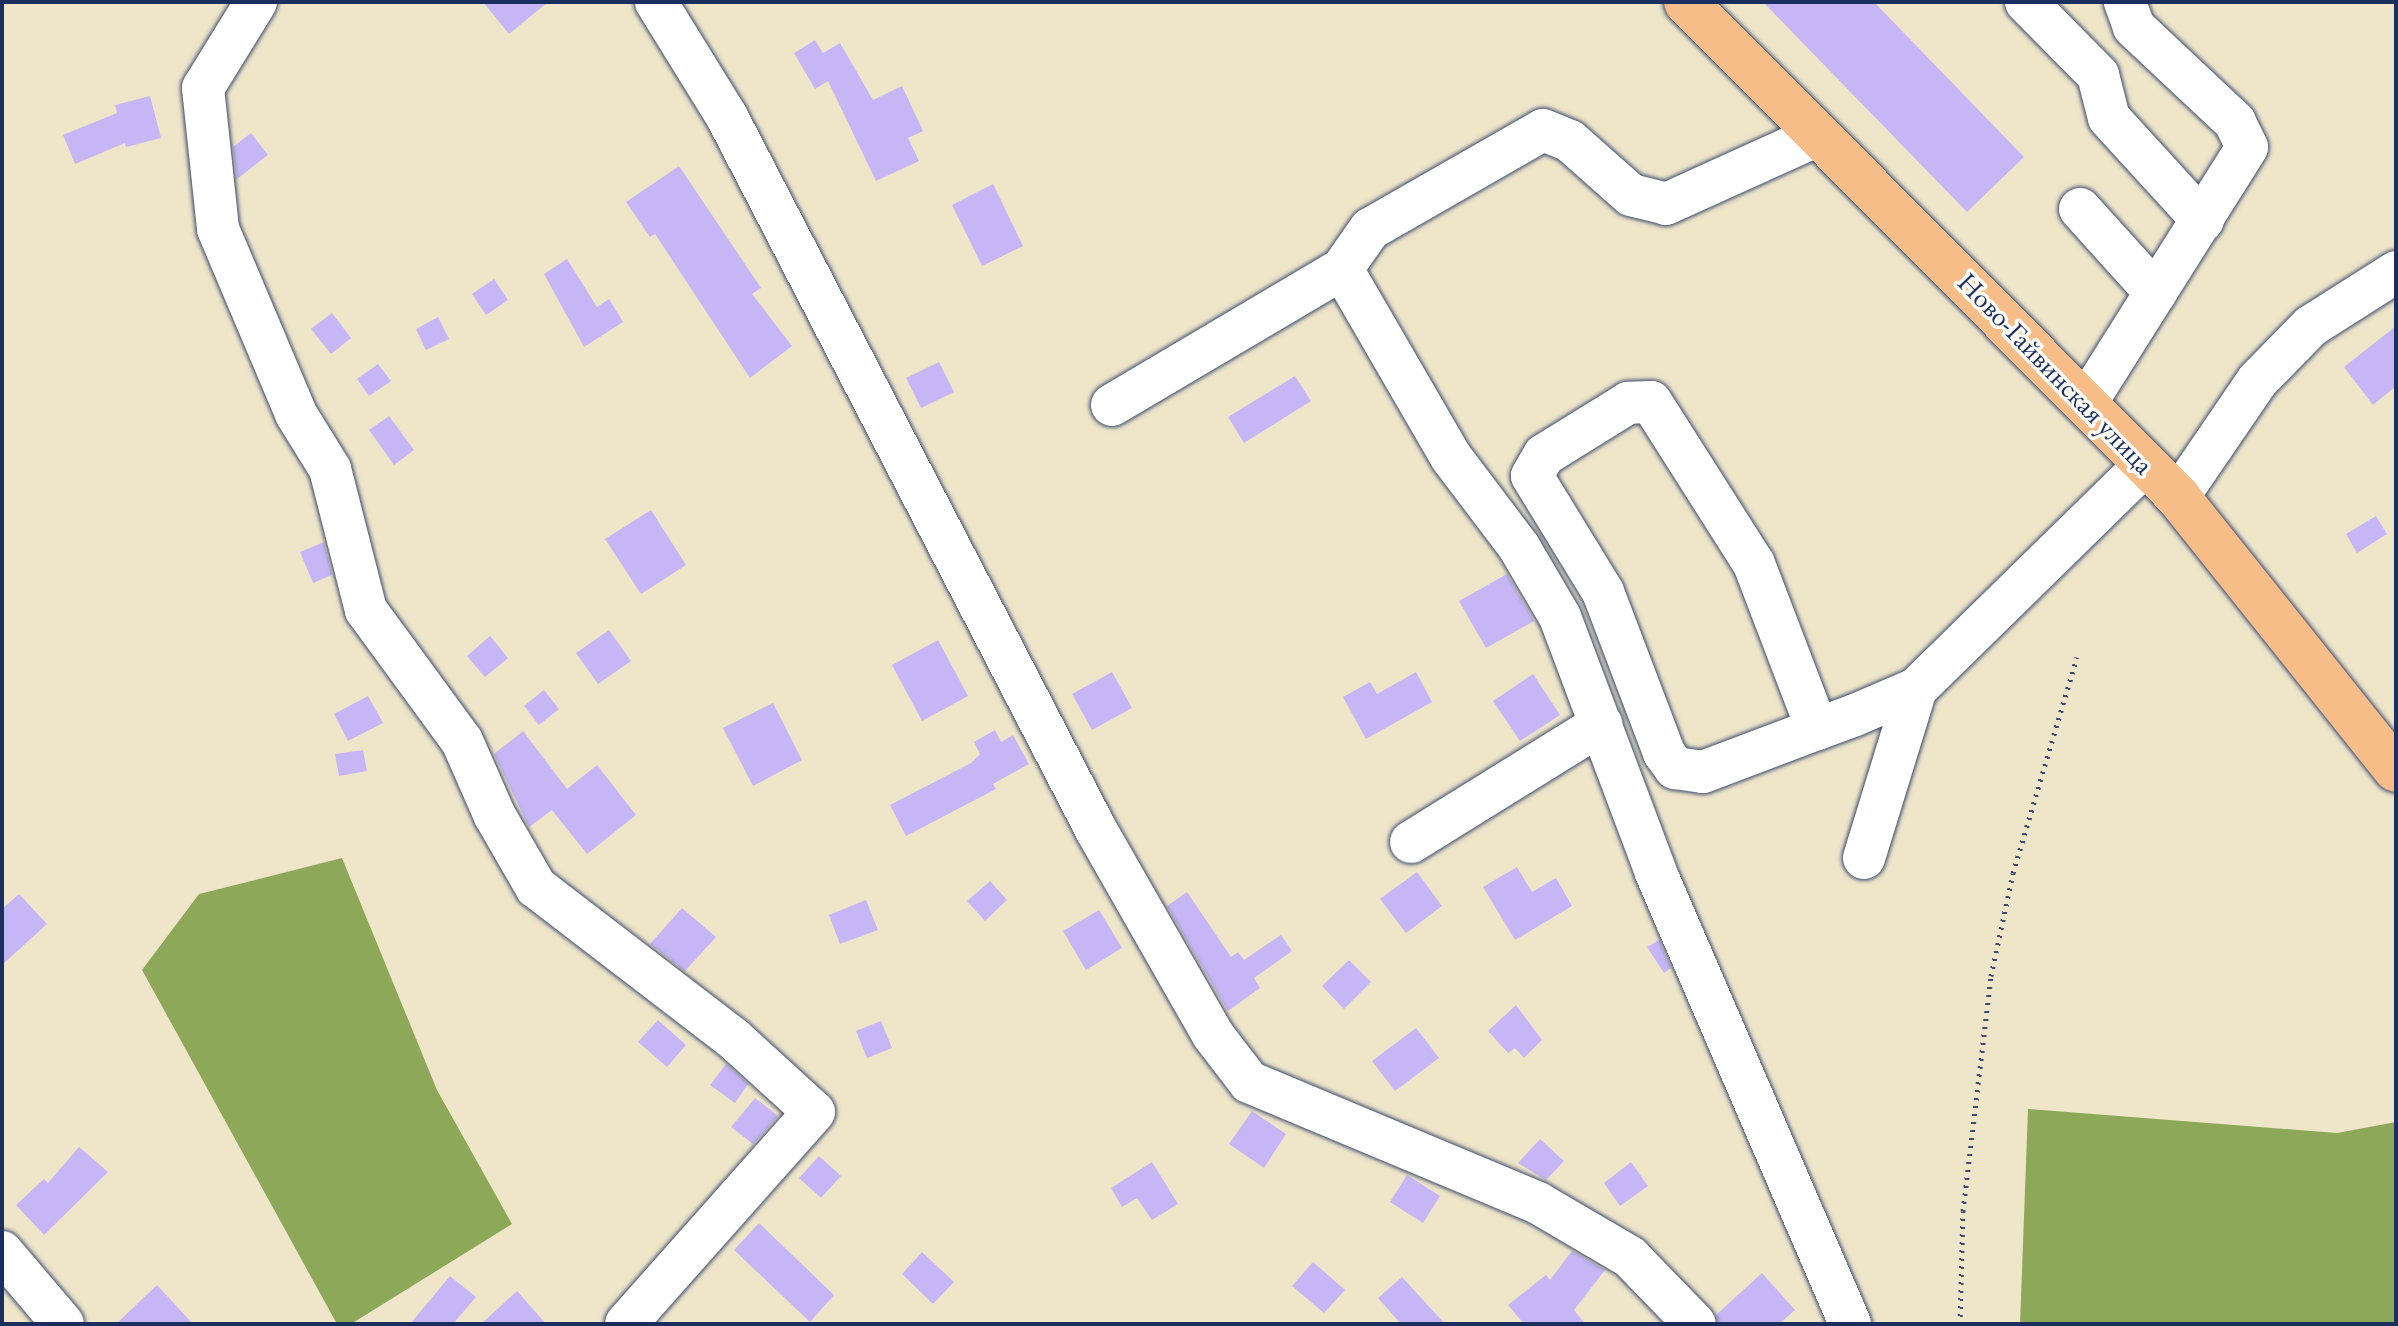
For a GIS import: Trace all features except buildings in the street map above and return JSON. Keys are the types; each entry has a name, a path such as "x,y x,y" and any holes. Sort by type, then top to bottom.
{"main road":[{"name":"Ново-Гайвинская улица","path":"1686,2 2178,497 2396,770"}],"street":[{"path":"256,2 203,88 218,229 296,414 330,469 366,610 462,741 495,816 536,887 734,1039 814,1112 626,1324"},
{"path":"656,2 727,117 1095,828 1213,1035 1249,1082 1538,1203 1630,1257 1695,1324"},
{"path":"2026,2 2098,75 2109,118 2203,221"},
{"path":"2086,403 2239,166 2247,147 2245,134 2134,27 2125,2"},
{"path":"1112,405 1342,269 1370,229 1543,130 1570,141 1631,195 1666,204 1818,135"},
{"path":"2080,209 2156,293"},
{"path":"1342,269 1451,457 1519,547 1560,617 1656,873 1850,1324"},
{"path":"2178,497 2257,381 2300,337 2396,272"},
{"path":"1817,729 1754,564 1651,402 1628,403 1544,455 1532,476 1603,592 1664,753 1675,768 1703,772 1817,729 1916,689 2146,464"},
{"path":"1864,858 1916,689"},
{"path":"1411,842 1601,724"},
{"path":"2,1252 63,1324"}],"path":[{"path":"1960,1324 1963,1211 1991,976 2013,873 2077,657"}],"green space":[{"path":"342,858 437,1090 512,1224 351,1324 337,1324 142,970 199,894"},
{"path":"2028,1109 2337,1133 2396,1122 2396,1324 2020,1324"}]}
